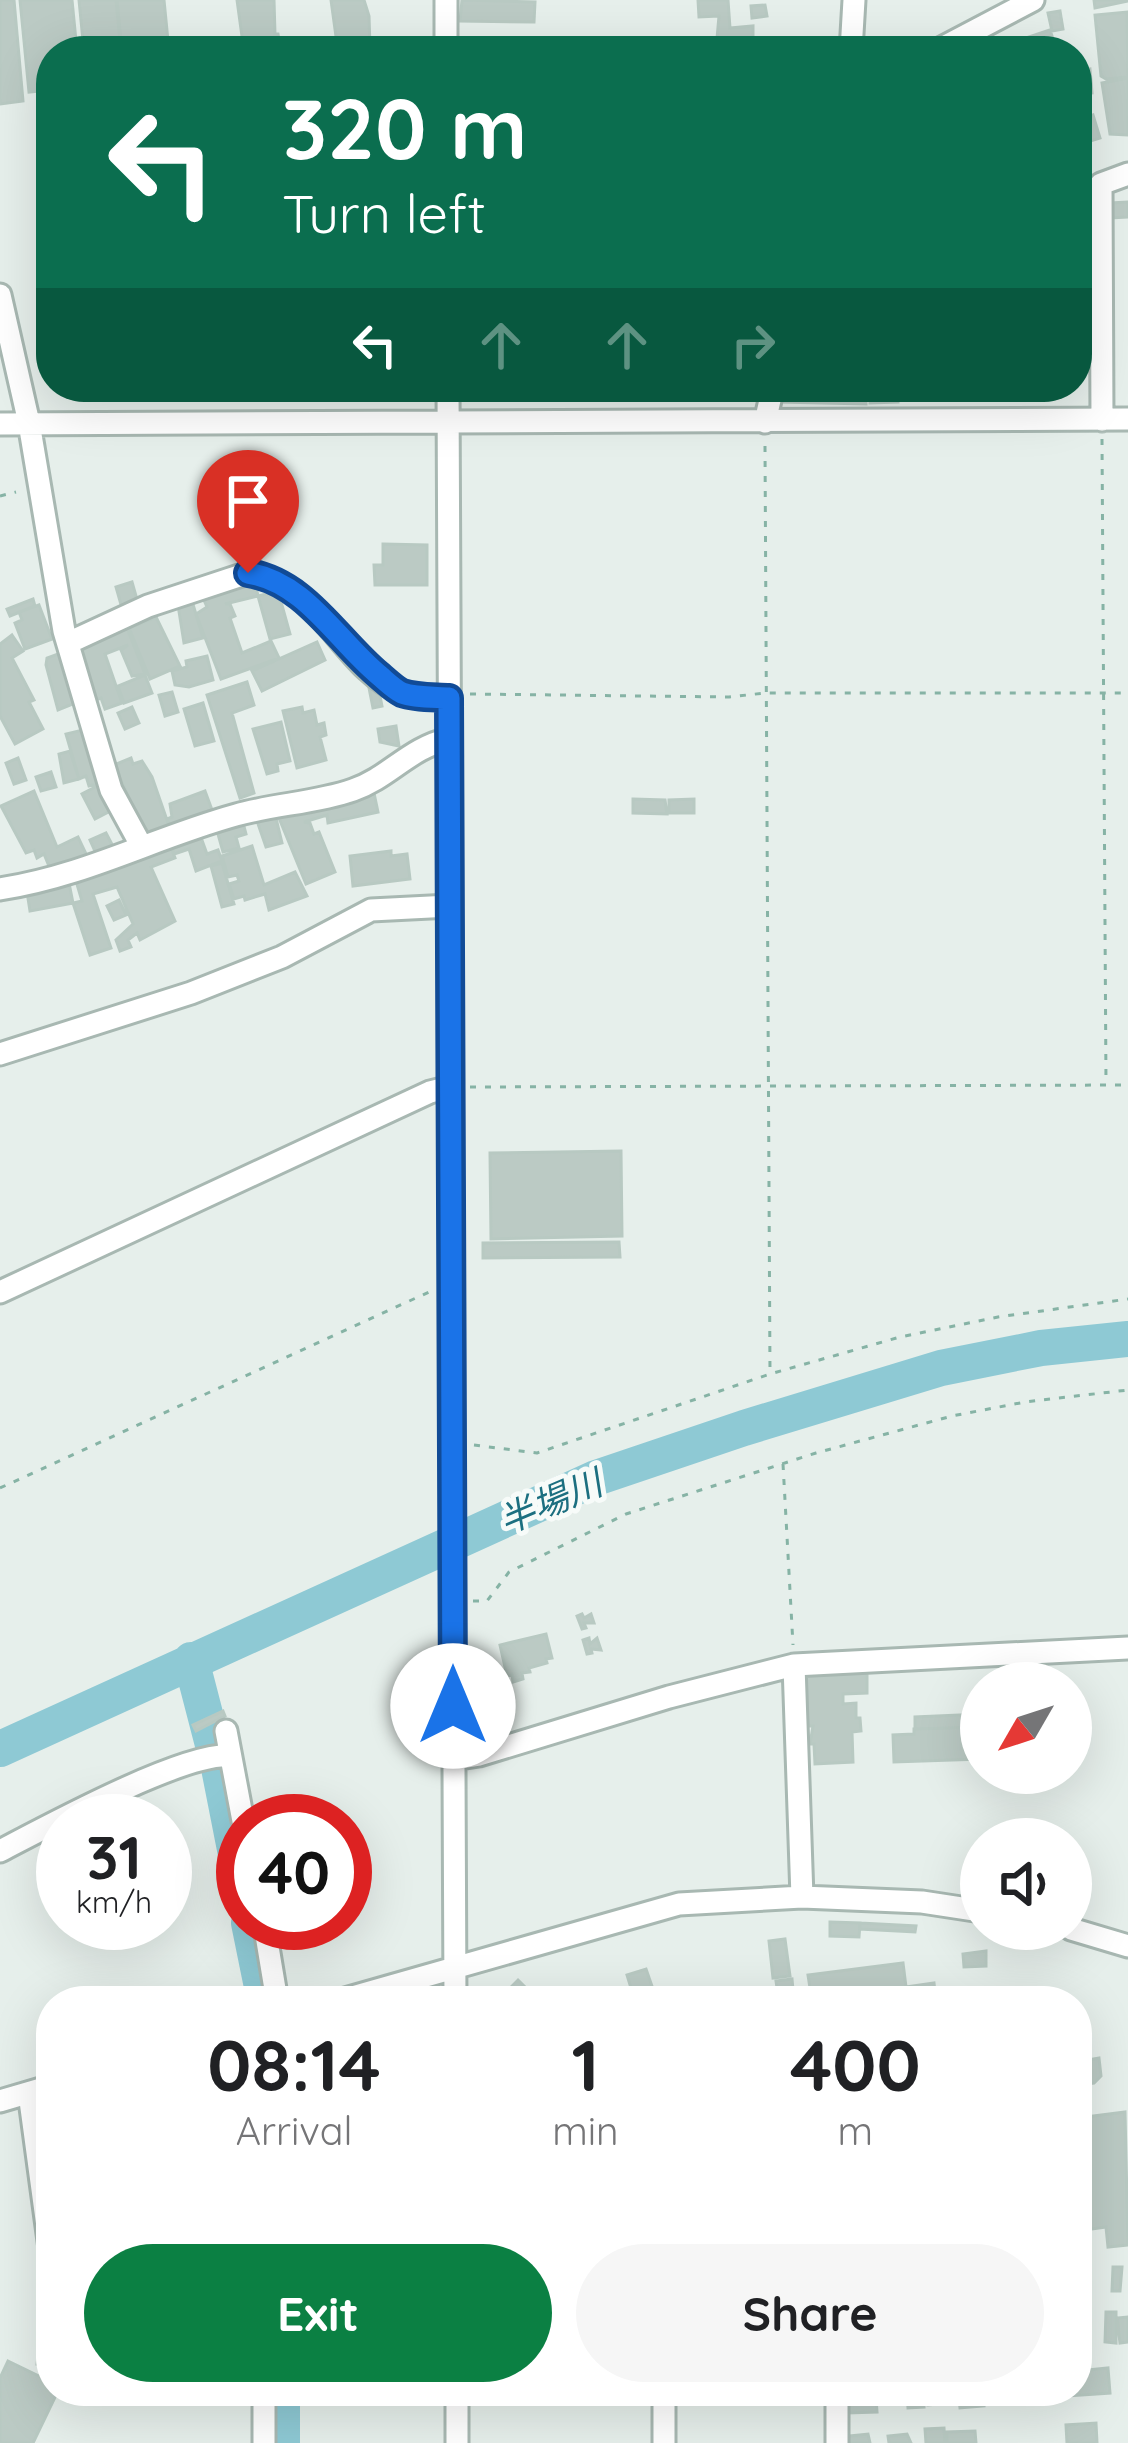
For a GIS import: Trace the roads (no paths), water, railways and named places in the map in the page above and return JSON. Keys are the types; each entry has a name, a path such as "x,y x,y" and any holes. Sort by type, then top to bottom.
{"street":[{"path":"446,0 446,36"},
{"path":"851,36 854,0"},
{"path":"965,36 1034,0"},
{"path":"1102,420 1101,184 1128,174"},
{"path":"0,295 29,423 68,644 111,790 142,847"},
{"path":"448,402 454,1986"},
{"path":"765,422 767,402"},
{"path":"0,424 1128,419"},
{"path":"68,644 148,606 248,573 263,575 300,596 352,654 394,688 406,695 449,698"},
{"path":"0,889 102,865 236,815 357,789 412,751 449,739"},
{"path":"0,1054 190,993 282,957 371,910 450,906"},
{"path":"0,1292 430,1092 450,1087"},
{"path":"453,1759 479,1756 649,1703 794,1665 1128,1648"},
{"path":"794,1665 802,1897"},
{"path":"226,1731 220,1756 234,1794"},
{"path":"0,1851 88,1807 220,1756"},
{"path":"388,1986 645,1911 730,1899 802,1897 960,1908"},
{"path":"1092,1935 1128,1946"},
{"path":"268,1950 274,1986"},
{"path":"0,2101 36,2090"},
{"path":"264,2443 265,2406"},
{"path":"457,2406 457,2443"},
{"path":"664,2406 664,2443"},
{"path":"837,2406 837,2443"}],"waterway":[{"name":"半場川","path":"0,1749 596,1478 941,1368 1041,1348 1128,1339"},
{"path":"191,1660 224,1794"},
{"path":"254,1950 262,1986"},
{"path":"282,2406 282,2443"}]}
